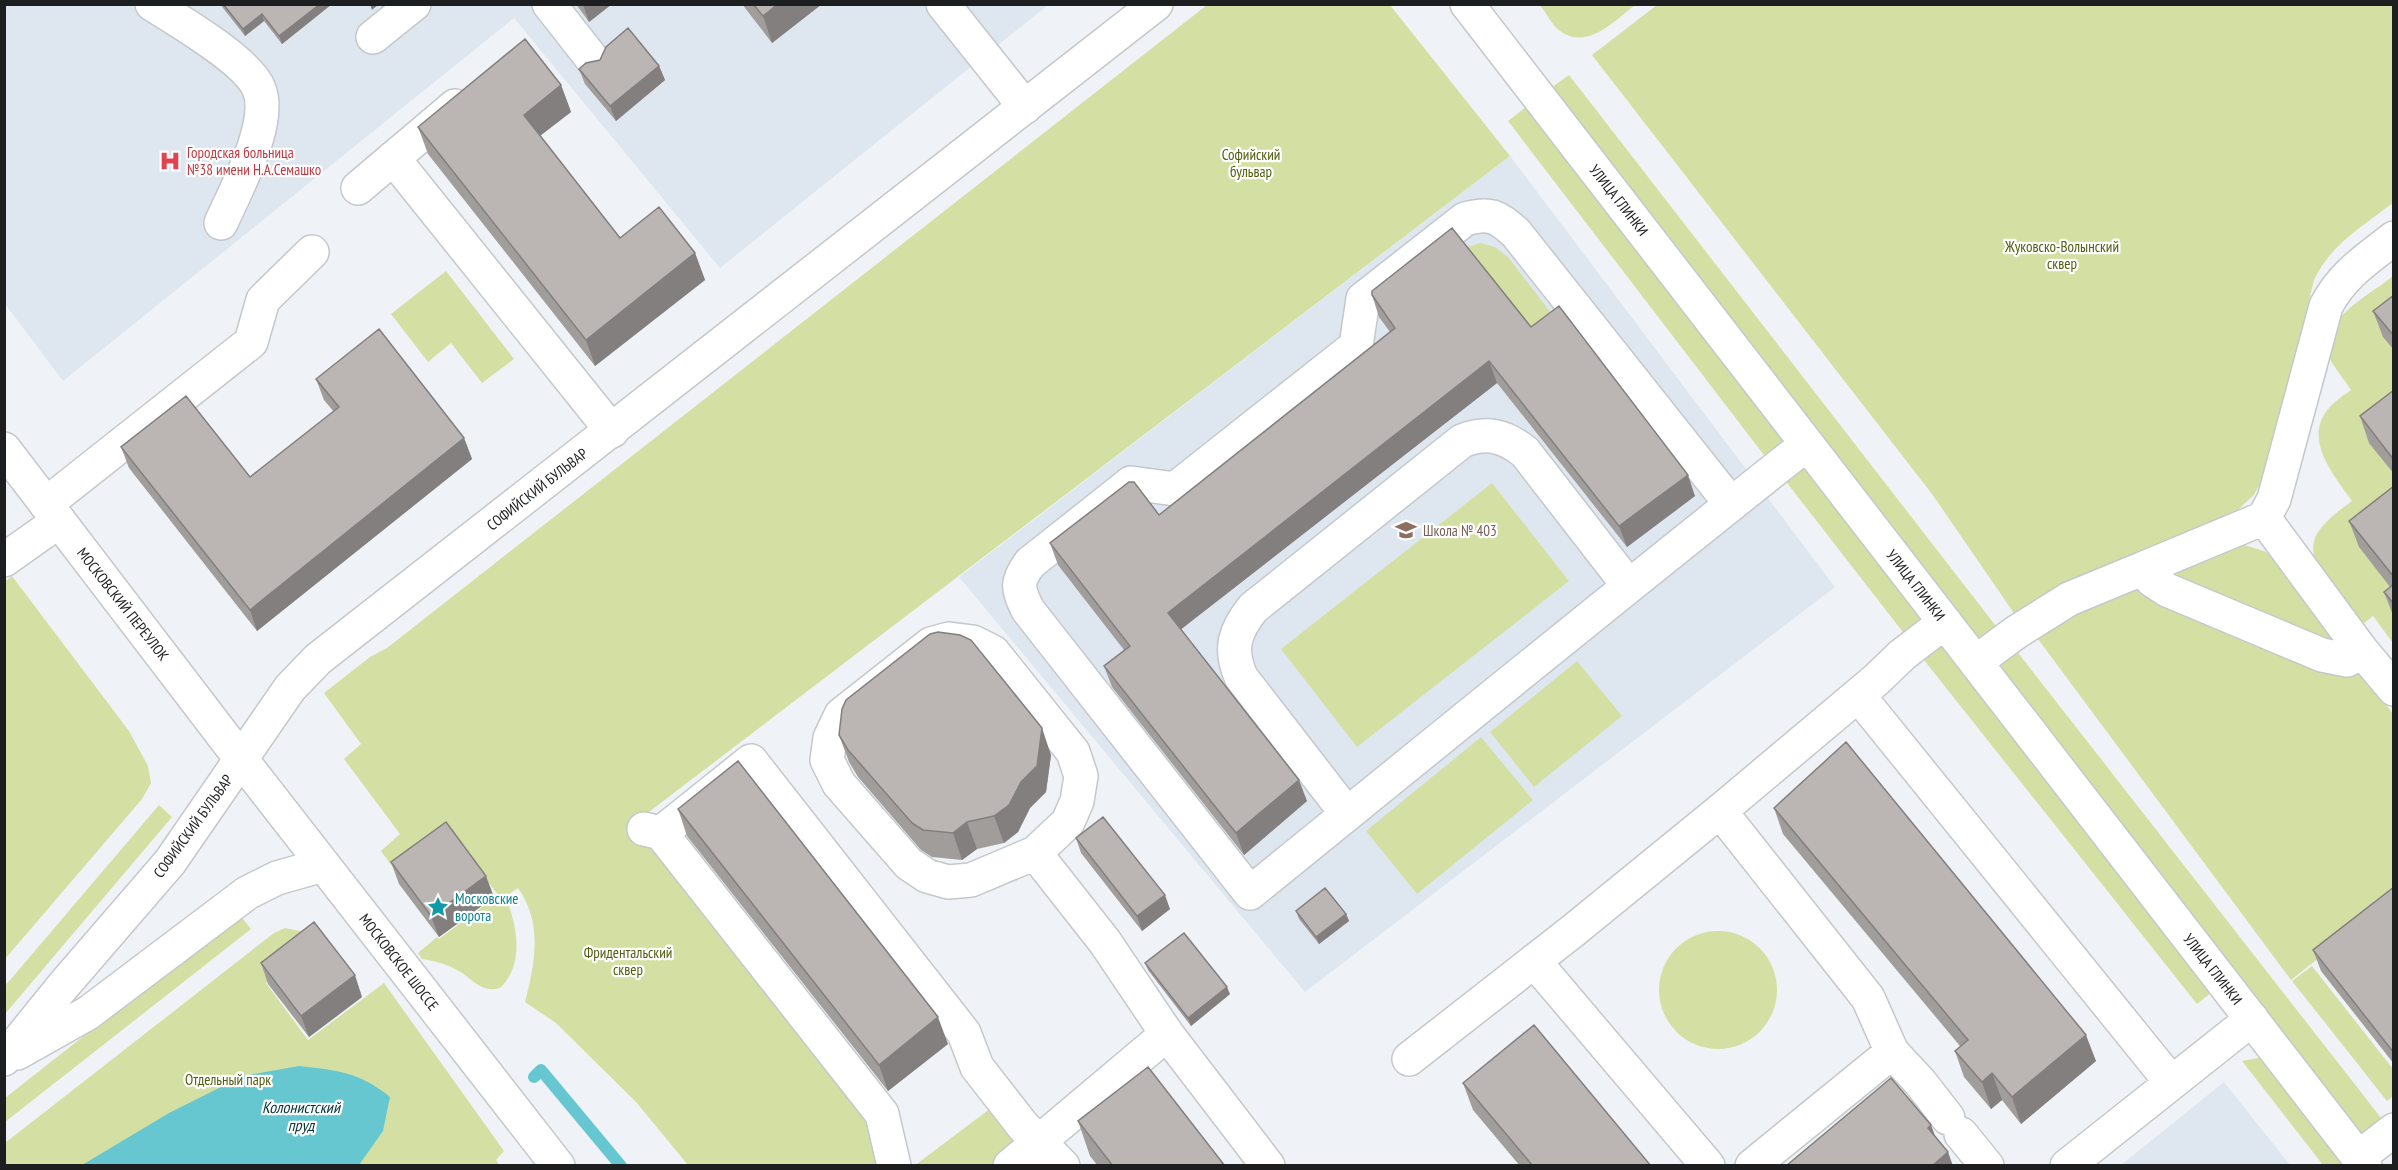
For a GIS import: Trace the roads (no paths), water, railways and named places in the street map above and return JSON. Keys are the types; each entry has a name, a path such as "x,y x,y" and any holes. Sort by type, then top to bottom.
{"street":[{"path":"373,37 414,4"},
{"path":"549,4 593,60"},
{"path":"943,4 1025,107"},
{"name":"СОФИЙСКИЙ БУЛЬВАР","path":"4,1059 63,986 170,862 290,688 318,659 1156,4"},
{"name":"УЛИЦА ГЛИНКИ","path":"1467,4 2362,1161"},
{"path":"167,8 245,68 260,90 261,121 255,147 221,223"},
{"path":"358,188 482,84"},
{"path":"393,158 612,431"},
{"path":"1731,504 1516,233 1499,218 1480,215 1465,219 1363,299 1356,346 1175,489 1131,483 1030,562 1020,577 1019,592 1028,610 1250,893 1628,585 1731,504 1807,444"},
{"path":"1976,662 2015,633 2069,599 2264,518 2274,499 2326,306 2336,287 2347,274 2394,238"},
{"path":"4,560 53,512 250,342 263,300 312,252"},
{"path":"1347,814 1241,677 1233,652 1239,628 1253,608 1462,441 1484,435 1507,439 1525,452 1628,585"},
{"name":"МОСКОВСКИЙ ПЕРЕУЛОК","path":"4,449 241,759"},
{"path":"2264,518 2362,651 2394,689"},
{"path":"2145,568 2152,580 2168,590 2322,655 2347,660 2362,651"},
{"path":"1409,1059 1720,811 1902,655 1945,622"},
{"path":"949,639 973,642 993,652 1073,752 1081,776 1077,801 1068,822 1035,853 971,880 960,881 948,882 927,876 909,864 839,784 827,760 830,738 841,715 931,644 949,639"},
{"path":"1858,695 2171,1082"},
{"name":"МОСКОВСКОЕ ШОССЕ","path":"241,759 558,1166"},
{"path":"894,1166 882,1114 652,831 751,761 964,1033 977,1067 1023,1126 1063,1166"},
{"path":"1720,811 1868,999 1892,1052 1920,1082 1987,1166"},
{"path":"1035,853 1105,942 1167,1034 1268,1166"},
{"name":"СОФИЙСКИЙ БУЛЬВАР","path":"4,1059 88,1013 247,892 277,878 323,865"},
{"path":"1534,961 1708,1166"},
{"path":"2067,1166 2252,1019"},
{"path":"1010,1166 1167,1034"},
{"path":"1752,1166 1892,1052"},
{"path":"2362,1161 2394,1130"}],"water":[{"name":"Колонистский пруд","path":"299,1066 325,1069 358,1077 390,1097 383,1131 359,1165 82,1165 169,1113 243,1076"}],"waterway":[{"path":"534,1077 541,1070 621,1166"}],"place":[{"name":"Городская больница №38 имени Н.А.Семашко","path":"170,161"},
{"name":"Школа № 403","path":"1406,530"},
{"name":"Московские ворота","path":"438,907"}],"park label":[{"name":"Софийский бульвар","path":"1251,162"},
{"name":"Жуковско-Волынский сквер","path":"2062,254"},
{"name":"Фридентальский сквер","path":"628,960"},
{"name":"Отдельный парк","path":"228,1079"}]}
